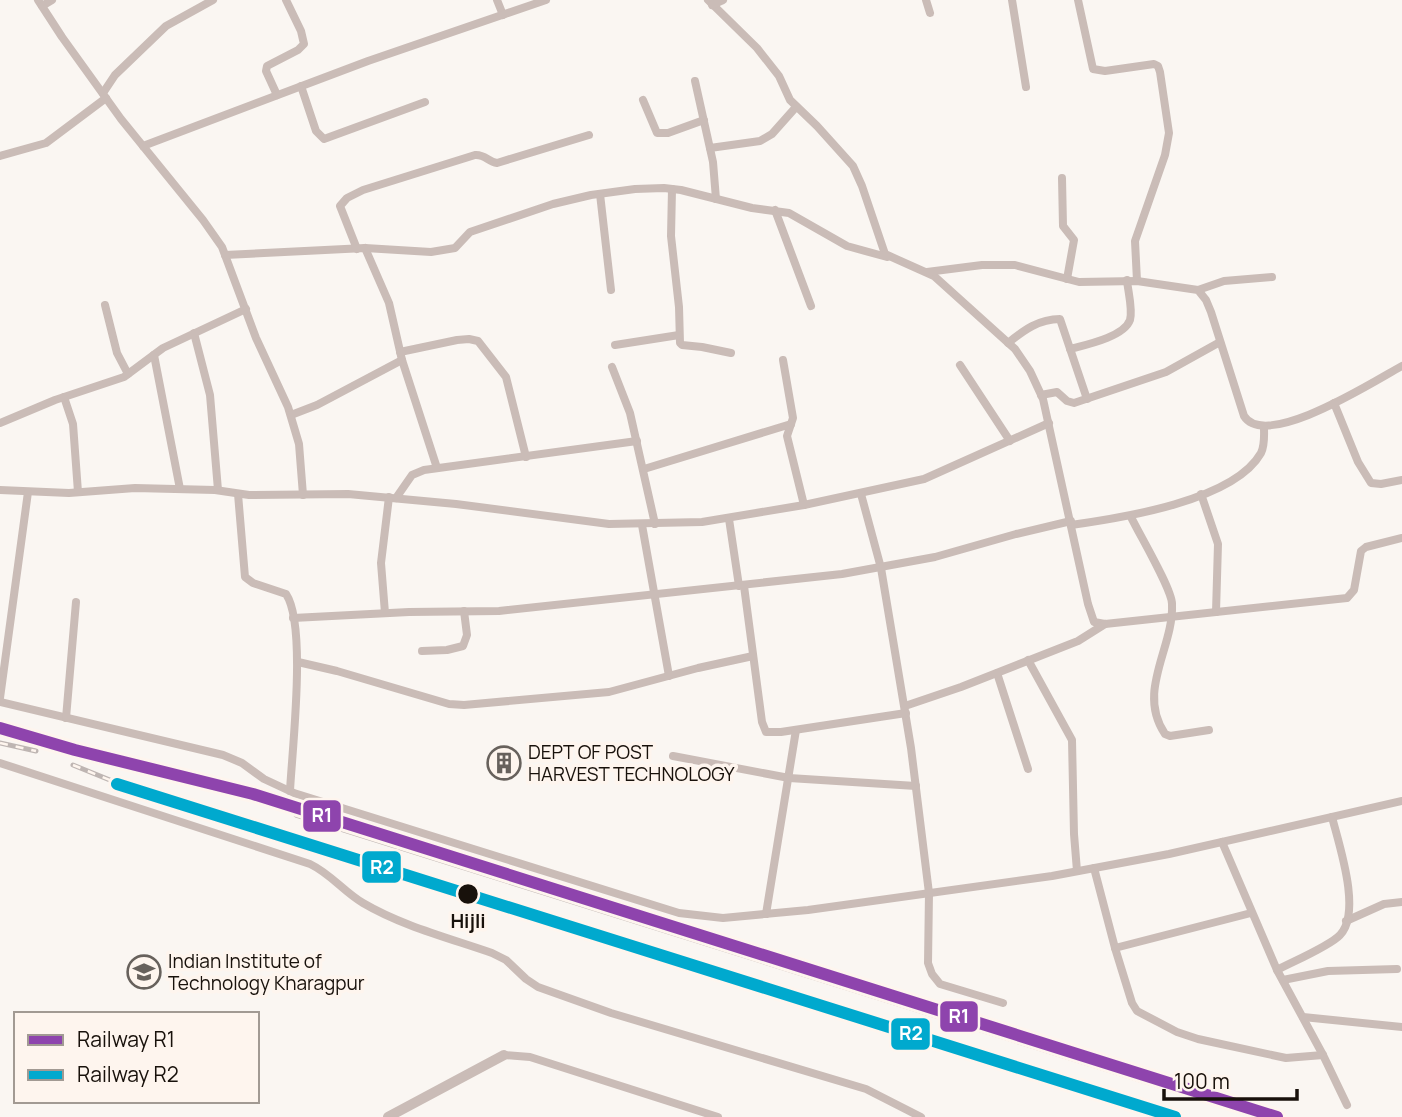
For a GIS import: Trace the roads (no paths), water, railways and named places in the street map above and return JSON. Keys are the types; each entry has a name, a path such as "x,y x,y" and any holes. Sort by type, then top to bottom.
{"street":[{"path":"52,0 40,3 104,96 203,220 225,255 291,415 299,444 303,495"},
{"path":"0,156 46,143 104,96 115,75 166,26 213,0"},
{"path":"277,94 266,71 268,66 304,44 301,31 286,0"},
{"path":"497,0 503,15"},
{"path":"143,146 277,94 546,0"},
{"path":"710,3 723,0"},
{"path":"926,0 930,13"},
{"path":"1012,0 1026,88"},
{"path":"1070,349 1103,339 1126,326 1130,316 1135,241 1166,151 1168,133 1158,66 1148,64 1105,71 1093,69 1078,0"},
{"path":"710,3 757,48 796,107 853,166 882,249 888,257"},
{"path":"695,81 710,148 716,199"},
{"path":"301,86 316,131 324,139 425,102"},
{"path":"643,100 657,133 668,134 704,120"},
{"path":"710,148 760,141 772,134 796,107"},
{"path":"437,468 401,356 389,303 340,206 347,198 363,190 475,155 484,156 491,163 497,163 589,135"},
{"path":"1062,178 1063,226 1074,240 1068,279"},
{"path":"225,255 361,249 445,251 460,244 465,234 553,204 635,189 672,189 752,208 775,210 800,218 860,251 888,257 928,272 1023,359 1041,395 1049,423 1092,618 1098,624 1347,598 1354,590 1361,551 1366,547 1402,538"},
{"path":"672,189 671,236 682,345 702,346 731,353"},
{"path":"600,194 611,290"},
{"path":"775,210 811,306"},
{"path":"928,272 1000,264 1086,282 1132,280 1198,290 1224,281 1272,277"},
{"path":"1198,290 1206,300 1244,416 1253,424 1264,427 1322,410 1402,366"},
{"path":"105,305 113,342 128,374"},
{"path":"0,424 128,374 154,355 246,309"},
{"path":"1008,343 1030,326 1057,318 1062,321 1087,399"},
{"path":"194,333 209,395 218,490"},
{"path":"615,345 679,335"},
{"path":"291,415 317,405 401,356 469,339 478,341 506,377 526,457"},
{"path":"1041,395 1057,392 1071,403 1087,399 1166,372 1220,342"},
{"path":"154,355 163,389 180,489"},
{"path":"783,360 793,418 787,436 804,505"},
{"path":"960,365 1010,441"},
{"path":"612,367 628,405 655,524"},
{"path":"64,397 73,424 78,492"},
{"path":"1334,403 1358,462 1371,483 1402,480"},
{"path":"0,490 78,492 135,488 218,490 238,494 348,494 393,497 609,524 642,525 729,519 861,494 937,475 1049,423"},
{"path":"644,470 791,424"},
{"path":"293,618 499,611 741,586 881,568 935,557 1028,530 1131,517 1201,495 1234,478 1253,463 1263,450 1264,427"},
{"path":"385,613 381,563 393,497 412,475 437,468 637,441"},
{"path":"28,492 3,639 0,700 235,758 264,779 289,791 679,913 723,918 766,914 1077,871 1402,802"},
{"path":"238,494 245,577 253,583 286,594 291,604 298,662 289,791"},
{"path":"861,494 881,568 916,786 929,893 927,956 935,980 946,986 1003,1003"},
{"path":"1201,495 1218,544 1216,612"},
{"path":"1131,517 1171,596 1171,617 1153,695 1161,729 1170,736 1209,730"},
{"path":"729,519 765,732 796,730 905,710 1086,638 1105,624"},
{"path":"642,525 669,676"},
{"path":"65,718 76,602"},
{"path":"422,651 463,646 467,635 464,611"},
{"path":"298,662 449,704 464,705 609,692 754,656"},
{"path":"1028,660 1072,740 1077,871"},
{"path":"997,673 1028,769"},
{"path":"766,914 796,730"},
{"path":"673,756 789,778 916,786"},
{"path":"0,763 310,864 322,869 361,902 400,920 492,953 506,960 538,987 611,1013 866,1089 921,1117"},
{"path":"1278,970 1336,939 1345,929 1349,903 1347,880 1332,817"},
{"path":"1222,842 1283,981 1347,1105"},
{"path":"1094,868 1115,948 1137,1011 1177,1032 1274,1056 1298,1059 1323,1055"},
{"path":"1346,921 1384,904 1402,902"},
{"path":"1115,948 1251,912"},
{"path":"1283,981 1328,971 1397,968"},
{"path":"1303,1017 1402,1027"},
{"path":"388,1117 505,1055 530,1057 718,1117"}],"railway":[{"path":"0,728 308,811"},
{"path":"0,743 36,751"},
{"path":"73,765 132,789"},
{"path":"296,815 1258,1117"}],"rail line":[{"name":"R1","path":"0,728 75,750 253,794 1277,1117"},
{"name":"R2","path":"117,784 1175,1117"}],"place":[{"name":"DEPT OF POST HARVEST TECHNOLOGY","path":"504,763"},
{"name":"Hijli","path":"468,894"},
{"name":"Indian Institute of Technology Kharagpur","path":"144,972"}]}
